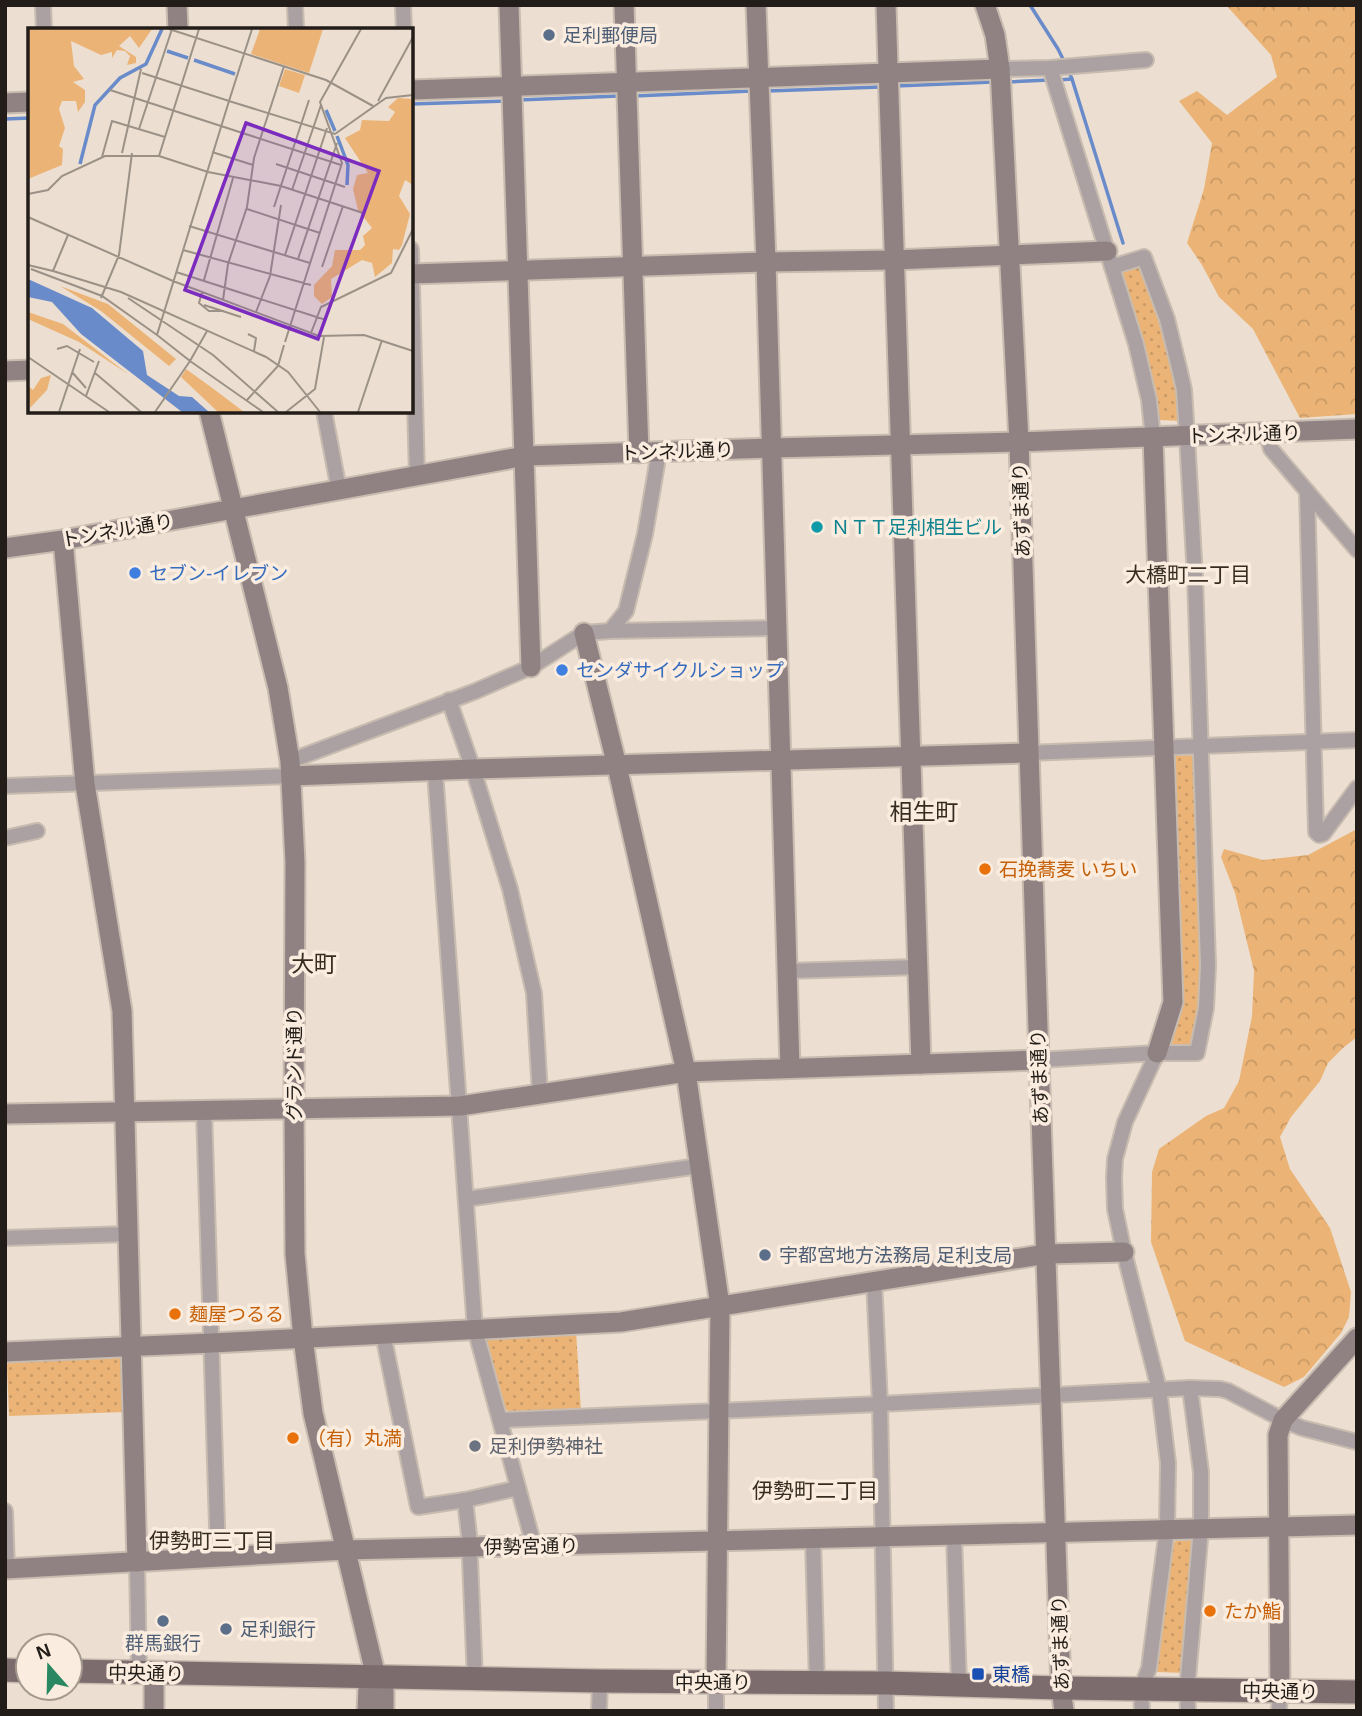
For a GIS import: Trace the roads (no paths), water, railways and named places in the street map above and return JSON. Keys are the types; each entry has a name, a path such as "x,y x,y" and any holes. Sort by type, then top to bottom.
{"main road":[{"name":"中央通り","path":"84,1671 959,1685 1062,1700 1280,1701 1357,1692"}],"street":[{"path":"43,5 44,28"},
{"path":"177,5 178,28"},
{"path":"295,5 296,28"},
{"path":"403,5 404,28"},
{"path":"509,5 531,667"},
{"path":"610,631 626,611 645,534 649,452 633,267 624,5"},
{"path":"756,5 790,1068"},
{"path":"886,5 921,1064"},
{"name":"あずま通り","path":"985,5 995,35 1000,69 1019,442 1062,1700"},
{"path":"413,89 1053,68 1146,60"},
{"path":"1053,68 1136,344 1149,400 1153,438 1173,1002 1157,1052 1125,1122 1115,1158 1115,1209 1159,1389 1168,1464 1167,1529 1149,1668 1142,1700"},
{"path":"5,103 28,102"},
{"path":"5,1114 460,1106 686,1072 1039,1060 1157,1052 1197,1053 1206,1008 1208,965 1195,577 1184,390 1167,319 1144,257 1109,259 1009,254 894,260 413,274"},
{"path":"413,314 417,476"},
{"path":"5,371 28,370"},
{"name":"グランド通り","path":"209,413 278,688 291,769 295,862 296,1254 303,1338 313,1413 376,1676 384,1690 384,1711"},
{"path":"324,413 339,490"},
{"name":"トンネル通り","path":"5,548 233,510 525,456 1187,437 1357,429"},
{"path":"1267,434 1271,449 1357,550"},
{"path":"1307,491 1316,832 1319,835 1323,834 1357,788"},
{"path":"63,540 85,784 122,1011 137,1562 147,1673 154,1711"},
{"path":"291,769 531,667 584,633 777,628"},
{"path":"584,633 686,1072 720,1306 716,1711"},
{"path":"449,701 510,889 534,993 540,1094"},
{"path":"5,786 85,784 291,769 435,771 1357,740"},
{"path":"435,771 475,1329 534,1546"},
{"path":"5,838 37,831"},
{"path":"788,971 918,967"},
{"path":"204,1110 218,1557"},
{"path":"466,1199 699,1166"},
{"path":"5,1238 128,1234"},
{"path":"5,1352 621,1322 1046,1254 1124,1252"},
{"path":"874,1281 880,1404 886,1711"},
{"path":"383,1334 418,1507 519,1488"},
{"path":"1280,1701 1278,1435 1283,1420 1357,1338"},
{"path":"501,1420 1190,1388 1228,1391 1302,1428 1357,1442"},
{"path":"1188,1700 1201,1528 1201,1472 1190,1388"},
{"path":"465,1500 475,1679"},
{"path":"5,1511 6,1569"},
{"name":"伊勢宮通り","path":"6,1569 345,1550 1357,1525"},
{"path":"954,1536 959,1685"},
{"path":"813,1539 817,1683"},
{"path":"367,1711 368,1688 376,1676"},
{"path":"599,1711 600,1681"}],"waterway":[{"path":"1030,5 1065,63"},
{"path":"1068,70 1123,243"},
{"path":"1057,80 1072,79"},
{"path":"1008,82 1049,80"},
{"path":"896,86 993,82"},
{"path":"767,91 881,87"},
{"path":"634,96 752,91"},
{"path":"518,100 619,96"},
{"path":"413,104 507,101"},
{"path":"5,119 28,118"}],"place":[{"name":"足利郵便局","path":"549,35"},
{"name":"ＮＴＴ足利相生ビル","path":"817,527"},
{"name":"セブン-イレブン","path":"135,573"},
{"name":"センダサイクルショップ","path":"562,670"},
{"name":"石挽蕎麦 いちい","path":"985,869"},
{"name":"宇都宮地方法務局 足利支局","path":"765,1255"},
{"name":"麺屋つるる","path":"175,1314"},
{"name":"（有）丸満","path":"293,1438"},
{"name":"足利伊勢神社","path":"475,1446"},
{"name":"たか鮨","path":"1210,1611"},
{"name":"群馬銀行","path":"163,1621"},
{"name":"足利銀行","path":"226,1629"},
{"name":"東橋","path":"978,1674"}],"district":[{"name":"大橋町二丁目","path":"1188,575"},
{"name":"相生町","path":"924,812"},
{"name":"大町","path":"314,964"},
{"name":"伊勢町二丁目","path":"815,1491"},
{"name":"伊勢町三丁目","path":"212,1541"}]}
